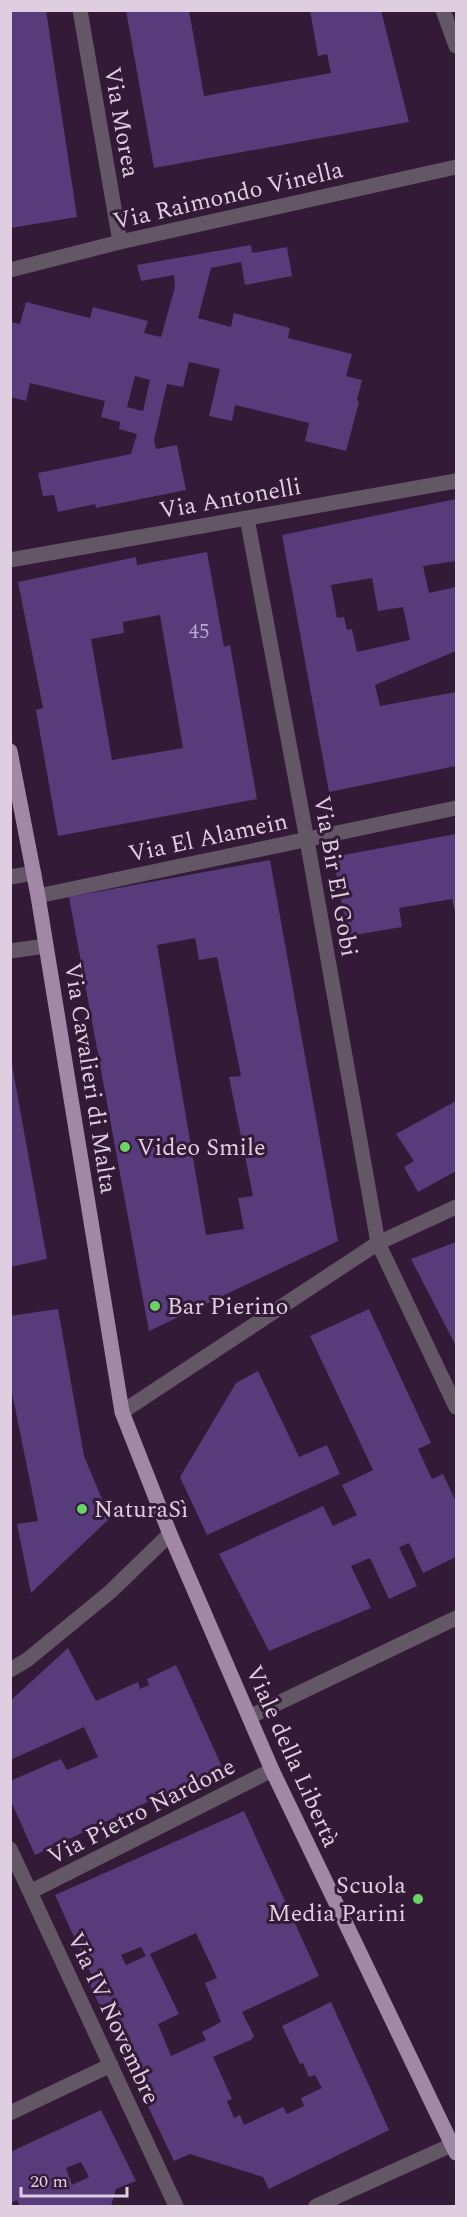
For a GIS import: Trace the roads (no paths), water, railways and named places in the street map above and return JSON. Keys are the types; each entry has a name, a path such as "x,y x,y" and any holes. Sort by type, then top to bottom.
{"main road":[{"name":"Via Cavalieri di Malta","path":"10,751 38,896 122,1412"},
{"name":"Viale della Libertà","path":"122,1412 170,1534 272,1770 455,2147"}],"street":[{"name":"Via Morea","path":"80,10 120,242"},
{"path":"443,10 456,46"},
{"name":"Via Raimondo Vinella","path":"10,270 120,242 456,167"},
{"name":"Via Antonelli","path":"10,560 456,481"},
{"name":"Via Bir El Gobi","path":"247,518 378,1243"},
{"name":"Via El Alamein","path":"38,896 456,808"},
{"path":"10,877 34,873"},
{"path":"10,951 46,946"},
{"path":"122,1412 378,1243 456,1207"},
{"path":"378,1243 456,1407"},
{"path":"10,1670 27,1660 110,1592 170,1534"},
{"path":"249,1717 456,1618"},
{"name":"Via Pietro Nardone","path":"30,1892 272,1770"},
{"name":"Via IV Novembre","path":"10,1850 176,2206"},
{"path":"10,2112 111,2065"},
{"path":"316,2206 455,2147"}],"place":[{"name":"Video Smile","path":"125,1147"},
{"name":"Bar Pierino","path":"155,1306"},
{"name":"NaturaSì","path":"82,1509"},
{"name":"Scuola Media Parini","path":"418,1899"}]}
